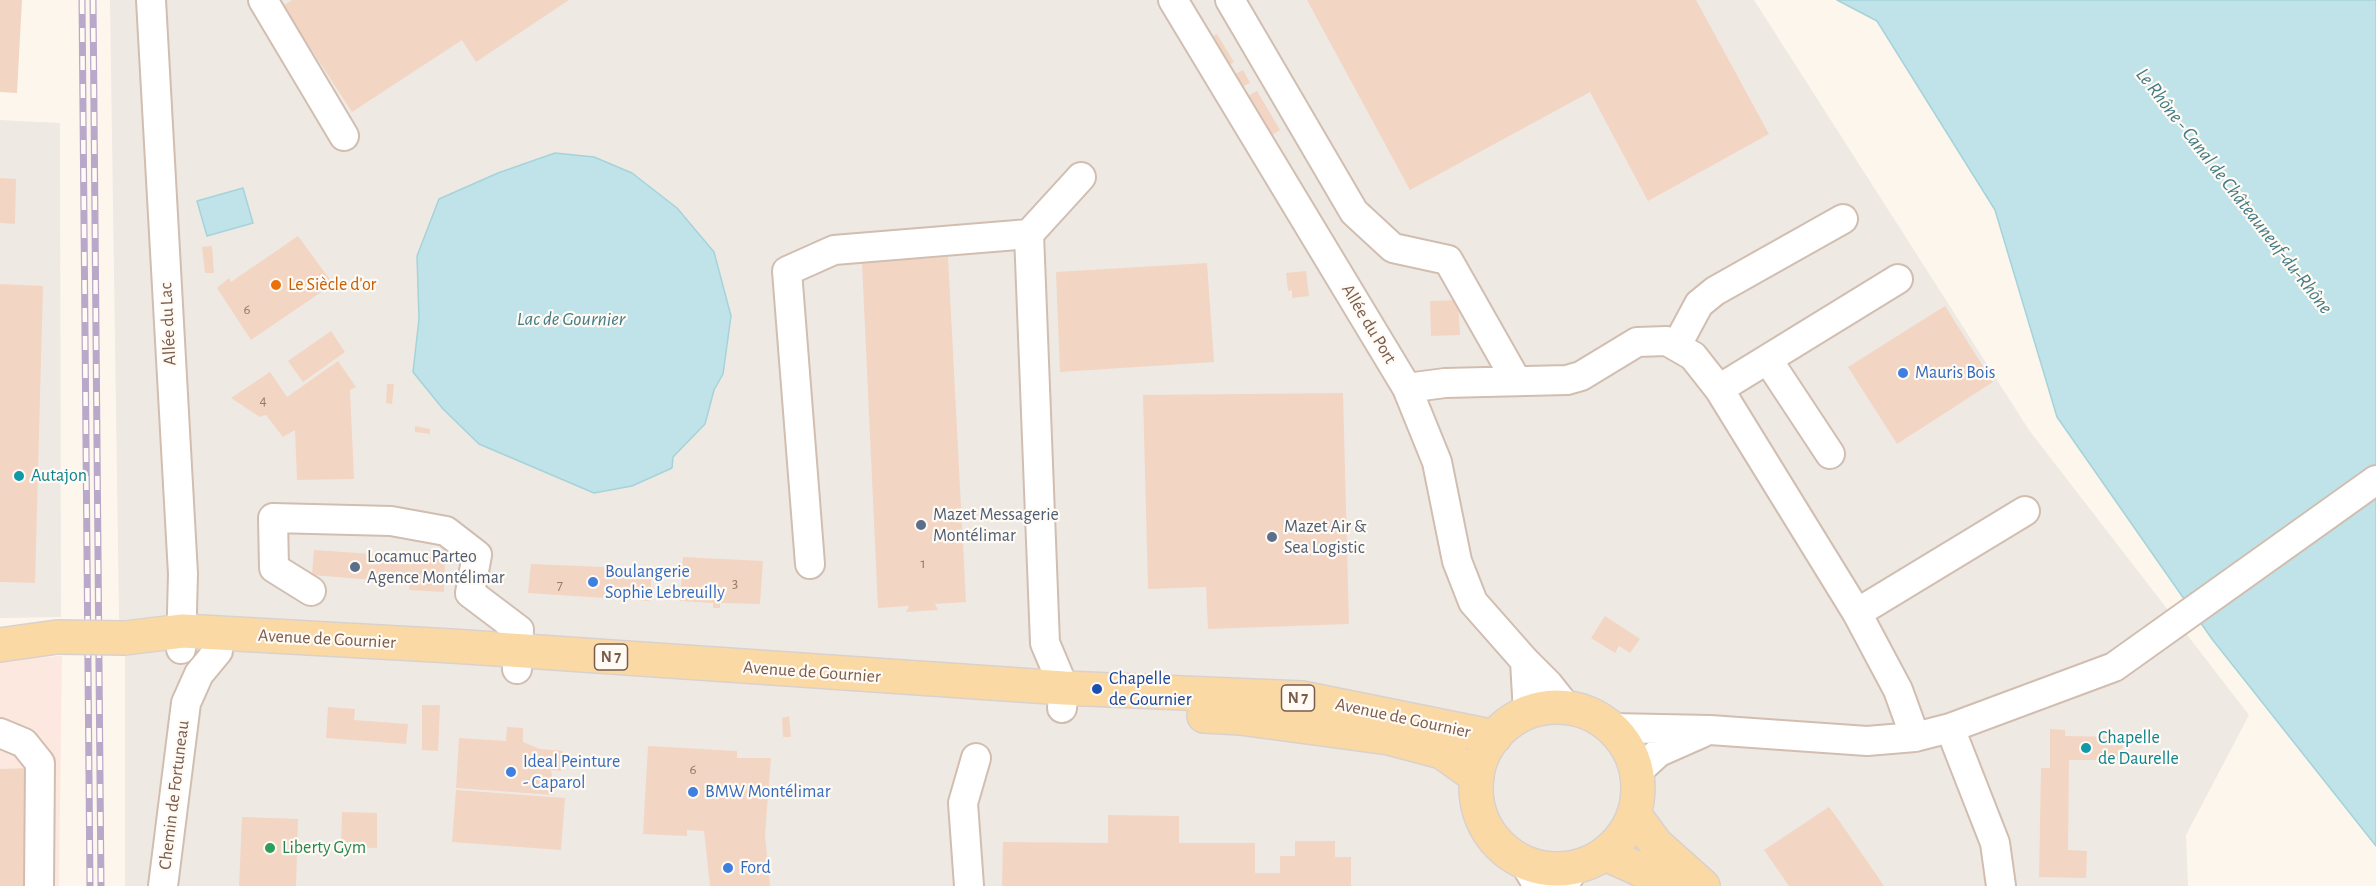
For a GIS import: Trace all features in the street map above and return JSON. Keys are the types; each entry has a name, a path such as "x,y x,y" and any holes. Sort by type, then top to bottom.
{"main road":[{"name":"Avenue de Gournier","path":"0,631 49,637 125,638 518,660 1063,698 1354,732 1442,752 1477,777"},
{"name":"Avenue de Gournier","path":"0,645 49,637"},
{"name":"Avenue de Gournier","path":"177,642 218,651 518,660"},
{"name":"Avenue de Gournier","path":"1063,698 1302,698 1495,736"},
{"path":"1548,708 1567,708 1594,716 1611,728 1628,748 1636,772 1638,790 1634,814 1627,829 1605,854 1569,876 1553,869 1531,874 1500,845 1487,827 1479,807 1477,777 1480,762 1495,736 1511,722 1528,713 1548,708"},
{"path":"1634,814 1656,844 1702,886"},
{"path":"1605,854 1639,869 1664,886"}],"street":[{"path":"263,0 344,136"},
{"name":"Allée du Port","path":"1173,0 1407,388 1439,469 1456,561 1473,602 1567,708"},
{"path":"1230,0 1354,212 1393,248 1448,260 1516,380"},
{"name":"Allée du Lac","path":"152,1 183,574 177,642"},
{"path":"810,564 787,271 834,250 1029,234 1081,177"},
{"path":"1677,345 1699,304 1715,291 1843,219"},
{"path":"1029,234 1045,643 1063,698"},
{"path":"1719,389 1898,279"},
{"path":"1407,388 1445,383 1567,380 1581,376 1636,342 1666,341 1677,345 1693,356 1719,389 1857,613 1898,690 1916,737"},
{"path":"1768,360 1830,454"},
{"path":"1611,728 1710,730 1868,741 1916,737 1950,728 2114,667 2376,480"},
{"path":"1857,613 2025,511"},
{"path":"311,591 274,568 273,518 391,522 446,531 477,555 470,593 519,630 518,660"},
{"name":"Chemin de Fortuneau","path":"163,886 186,703 177,642"},
{"name":"Chemin de Fortuneau","path":"186,703 199,675 218,651"},
{"path":"1525,662 1528,713"},
{"path":"1950,728 1995,843 2001,886"},
{"path":"1636,772 1659,752 1710,730"},
{"path":"0,734 24,743 39,763 39,886"},
{"path":"969,886 963,803 976,758"}],"shaded area":[{"path":"110,0 1754,0 2029,430 2249,715 2186,835 2188,886 125,886 125,656 119,617"},
{"path":"0,120 60,123 61,617 0,618"},
{"path":"62,656 59,886 0,886 0,660"}],"water":[{"name":"Le Rhône - Canal de Châteauneuf-du-Rhône","path":"1837,0 2376,0 2376,846 2212,639 2057,417 1995,210 1877,21"},
{"name":"Lac de Gournier","path":"555,153 594,157 632,173 677,208 714,252 731,316 723,374 714,390 705,424 673,457 672,468 632,486 594,493 479,444 443,409 413,372 419,319 417,256 439,199 498,173"},
{"path":"243,188 253,223 207,236 197,201"}],"building":[{"path":"0,0 22,0 17,93 0,92"},
{"path":"292,0 569,0 476,62 462,40 352,112 283,6"},
{"path":"1307,0 1696,0 1769,134 1648,201 1590,92 1410,190"},
{"path":"1217,34 1234,62 1228,66 1211,37"},
{"path":"1243,70 1250,83 1240,88 1233,75"},
{"path":"1257,91 1280,130 1269,137 1246,97"},
{"path":"0,178 16,179 15,224 0,223"},
{"path":"298,236 333,284 251,340 217,288 229,278 231,282"},
{"path":"212,246 214,273 205,273 202,247"},
{"path":"948,257 966,602 935,604 938,610 906,612 909,606 878,608 862,263"},
{"path":"1207,263 1214,362 1060,372 1056,272"},
{"path":"1306,271 1309,296 1292,298 1292,290 1288,291 1286,273"},
{"name":"Autajon","path":"0,284 43,286 35,583 0,582"},
{"path":"1458,300 1460,335 1431,336 1430,301"},
{"path":"1945,306 1993,382 1897,444 1848,367"},
{"path":"331,331 345,352 303,382 288,361"},
{"path":"338,361 356,387 350,390 354,479 297,480 295,430 283,437 266,415 260,417 231,398 270,372 287,397"},
{"path":"387,384 394,384 392,404 386,403"},
{"path":"1343,393 1349,624 1208,629 1206,587 1148,589 1143,395"},
{"path":"415,426 430,429 430,434 415,432"},
{"path":"314,550 445,559 444,592 409,590 410,583 312,575"},
{"path":"683,557 763,561 760,604 720,603 720,608 713,608 713,603 680,601"},
{"path":"531,564 652,569 650,601 528,593"},
{"path":"1605,616 1640,639 1630,653 1619,646 1615,653 1591,638"},
{"path":"422,705 440,705 438,751 422,750"},
{"path":"328,707 355,709 354,720 408,724 406,744 326,738"},
{"path":"789,716 791,737 783,737 782,718"},
{"path":"507,727 523,728 523,742 540,749 563,751 561,771 551,770 554,795 456,788 459,738 506,741"},
{"path":"2050,729 2065,730 2065,736 2123,737 2122,760 2069,760 2068,850 2087,851 2086,878 2039,877 2041,768 2050,768"},
{"path":"648,746 737,751 737,758 771,758 765,835 770,886 710,886 704,831 687,830 687,836 643,834"},
{"path":"30,768 30,886 0,886 0,769"},
{"path":"456,790 565,798 561,850 452,842"},
{"path":"1829,807 1884,886 1789,886 1764,850"},
{"path":"342,812 377,813 377,848 341,847"},
{"path":"1108,815 1179,816 1179,843 1255,843 1255,873 1280,873 1280,856 1295,856 1295,841 1335,841 1335,857 1351,857 1351,886 1002,886 1003,842 1108,843"},
{"path":"242,817 298,819 296,886 239,886"}],"railway":[{"path":"82,0 90,886"},
{"path":"93,0 101,886"}],"place":[{"name":"Le Siècle d'or","path":"276,285"},
{"name":"Mauris Bois","path":"1903,373"},
{"name":"Autajon","path":"19,476"},
{"name":"Mazet Messagerie Montélimar","path":"921,525"},
{"name":"Mazet Air & Sea Logistic","path":"1272,537"},
{"name":"Locamuc Parteo Agence Montélimar","path":"355,567"},
{"name":"Boulangerie Sophie Lebreuilly","path":"593,582"},
{"name":"Chapelle de Gournier","path":"1097,689"},
{"name":"Chapelle de Daurelle","path":"2086,748"},
{"name":"Ideal Peinture - Caparol","path":"511,772"},
{"name":"BMW Montélimar","path":"693,792"},
{"name":"Liberty Gym","path":"270,848"},
{"name":"Ford","path":"728,868"}]}
